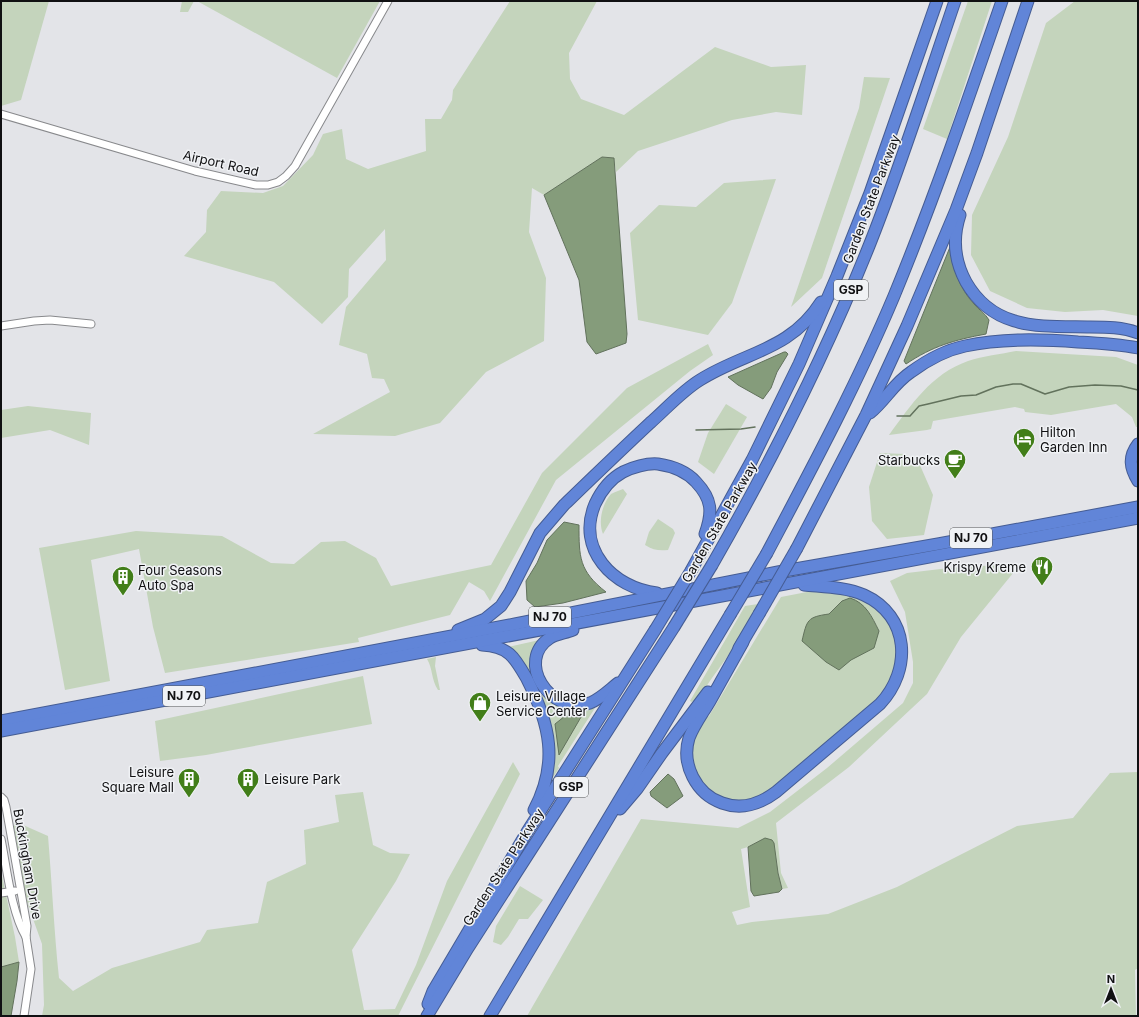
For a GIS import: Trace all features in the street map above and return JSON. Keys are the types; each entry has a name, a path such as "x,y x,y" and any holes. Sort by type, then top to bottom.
{"highway":[{"path":"927,28 930,1"},
{"path":"426,1016 432,991 527,832 692,569 752,460 799,364 837,276 870,193 937,1"},
{"name":"Garden State Parkway","path":"426,1016 674,627 746,505 791,421 837,324 869,246 900,164 955,1"},
{"path":"490,1016 767,553 837,420 894,296 935,190 1002,1"},
{"path":"790,584 847,590 864,596 878,604 891,619 899,635 902,653 899,672 891,690 880,704 776,792 762,801 753,804 738,806 717,801 703,791 695,781 690,770 687,752 689,738 797,548 866,415 907,326 956,210 977,153 1028,1"},
{"path":"1020,23 1036,1"},
{"path":"977,153 955,238 955,251 961,273 978,298 997,314 1022,324 1039,326 1117,328 1138,333"},
{"path":"436,639 485,619 501,606 510,592 540,533 564,505 676,399 700,380 767,349 806,323 818,307 837,276"},
{"path":"866,415 876,408 894,387 909,373 939,356 965,346 992,341 1041,339 1120,344 1138,348"},
{"path":"1138,444 1131,457 1131,468 1138,481"},
{"path":"663,594 648,592 628,586 615,578 602,563 594,550 591,532 592,512 597,500 609,483 618,475 629,469 637,466 654,464 682,471 694,479 708,497 710,506 711,518 701,552"},
{"name":"NJ 70","path":"1,721 436,639 778,572 1138,507"},
{"name":"NJ 70","path":"1,730 1138,518"},
{"path":"592,621 582,627 550,638 543,644 539,650 536,663 537,675 542,685 550,695 561,702 568,704 582,704 598,699 626,676"},
{"path":"600,832 637,789 743,642"},
{"path":"465,644 494,646 514,657 536,696 543,714 549,741 548,765 544,786 528,821 527,832"}],"street":[{"name":"Airport Road","path":"1,114 195,171 256,185 273,183 282,180 294,166 388,1"},
{"path":"1,326 50,320 92,324"},
{"name":"Buckingham Drive","path":"1,797 6,806 27,926 26,937 31,969 24,1016"},
{"name":"Buckingham Drive","path":"1,839 11,892 20,927 26,937"},
{"path":"1,893 21,890"}],"shaded area":[{"path":"1,1 49,1 21,100 1,106"},
{"path":"182,1 194,1 188,12 180,12"},
{"path":"197,1 380,1 337,78"},
{"path":"510,1 597,1 569,53 570,79 581,99 624,115 715,47 771,67 806,65 802,115 776,112 732,120 638,151 616,172 614,158 602,157 544,195 532,188 529,232 546,278 544,341 486,372 440,423 395,436 313,434 390,392 384,379 372,378 367,354 339,345 346,307 386,260 385,229 349,269 348,297 322,324 274,282 184,256 206,232 207,210 221,191 263,193 283,186 313,155 323,134 342,129 346,159 368,169 426,151 425,119 441,119 452,100 453,90"},
{"path":"968,1 992,1 947,139 923,129"},
{"path":"1075,1 1138,1 1138,316 1103,310 1065,312 1027,308 990,291 971,255 972,215 1008,137 1046,23"},
{"path":"864,77 890,78 822,278 791,307 859,108"},
{"path":"602,157 614,158 627,334 626,343 596,354 587,342 579,280 544,195"},
{"path":"776,179 732,303 708,335 638,320 630,233 659,205 696,207 724,183"},
{"path":"950,247 955,270 964,291 989,320 986,334 944,344 906,364 904,361"},
{"path":"708,344 713,355 690,371 556,480 490,601 484,591 469,582 450,615 358,638 359,642 165,673 153,627 139,549 91,560 110,681 65,690 39,548 136,531 222,536 271,563 294,564 321,542 345,541 376,558 391,586 491,565 542,473 627,388"},
{"path":"1016,351 1116,357 1138,365 1138,427 1136,427 1132,417 1116,404 1051,415 1025,412 1024,409 1015,407 933,421 931,429 889,435 914,402 943,374 968,361 986,356"},
{"path":"784,352 788,354 777,372 771,388 763,399 738,385 728,377"},
{"path":"726,404 747,417 714,474 698,462 708,433"},
{"path":"28,406 91,413 89,445 50,430 1,438 1,410"},
{"path":"880,453 905,454 919,463 933,495 924,535 887,539 872,521 869,487"},
{"path":"623,489 627,494 603,534 601,519 605,503 611,494"},
{"path":"658,519 673,529 675,533 668,550 656,550 645,545 649,532"},
{"path":"564,522 579,525 579,546 582,563 590,577 606,592 563,603 535,607 527,600 526,581 537,563 547,540"},
{"path":"1014,564 1018,567 961,637 927,694 849,767 776,823 781,873 788,888 782,889 778,873 765,838 741,849 750,907 732,912 737,925 828,914 897,887 1017,826 1073,818 1110,773 1138,772 1138,968 1135,970 1136,1016 527,1016 641,819 738,828 770,812 827,768 903,703 913,683 913,662 905,612 890,581 907,573 949,568"},
{"path":"812,591 855,595 878,608 894,629 899,656 885,695 761,799 732,803 709,793 693,768 691,753 694,737 703,720 709,716 781,597"},
{"path":"850,598 856,600 864,607 879,631 874,648 851,660 839,670 826,662 802,641 805,628 812,618 829,614 842,601"},
{"path":"758,604 743,633 725,660 700,694 692,702 690,701 745,606"},
{"path":"544,639 534,654 531,663 532,679 541,693 554,704 561,707 569,709 595,708 558,766 559,768 547,787 554,749 508,647"},
{"path":"436,657 435,666 440,690 438,690 436,686 427,659"},
{"path":"363,676 372,724 206,755 160,761 155,721"},
{"path":"565,716 581,717 559,755 555,724"},
{"path":"513,762 520,774 398,1016 42,1016 44,1005 42,944 27,902 14,836 14,821 48,836 59,978 73,991 112,968 200,942 207,930 258,923 267,882 306,864 304,830 339,822 335,795 363,792 373,845 390,853 410,854 396,881 352,950 364,1010 395,1009 416,965 447,881"},
{"path":"668,774 674,779 683,796 667,808 651,796 650,792"},
{"path":"765,838 772,840 774,843 782,889 779,892 754,896 751,891 748,847"},
{"path":"1,871 19,962 1,967"},
{"path":"520,886 543,900 528,919 519,919 508,937 501,945 493,942 496,926"},
{"path":"19,962 11,1016 1,1016 1,967"}],"waterway":[{"path":"897,416 910,416 919,406 961,396 976,395 996,387 1013,384 1021,384 1045,394 1069,387 1095,385 1121,386 1138,390"},
{"path":"696,430 741,429 755,427"}],"place":[{"name":"Hilton Garden Inn","path":"1024,458"},
{"name":"Starbucks","path":"955,480"},
{"name":"Krispy Kreme","path":"1042,586"},
{"name":"Four Seasons Auto Spa","path":"123,596"},
{"name":"Leisure Village Service Center","path":"480,722"},
{"name":"Leisure Square Mall","path":"189,798"},
{"name":"Leisure Park","path":"248,798"}]}
